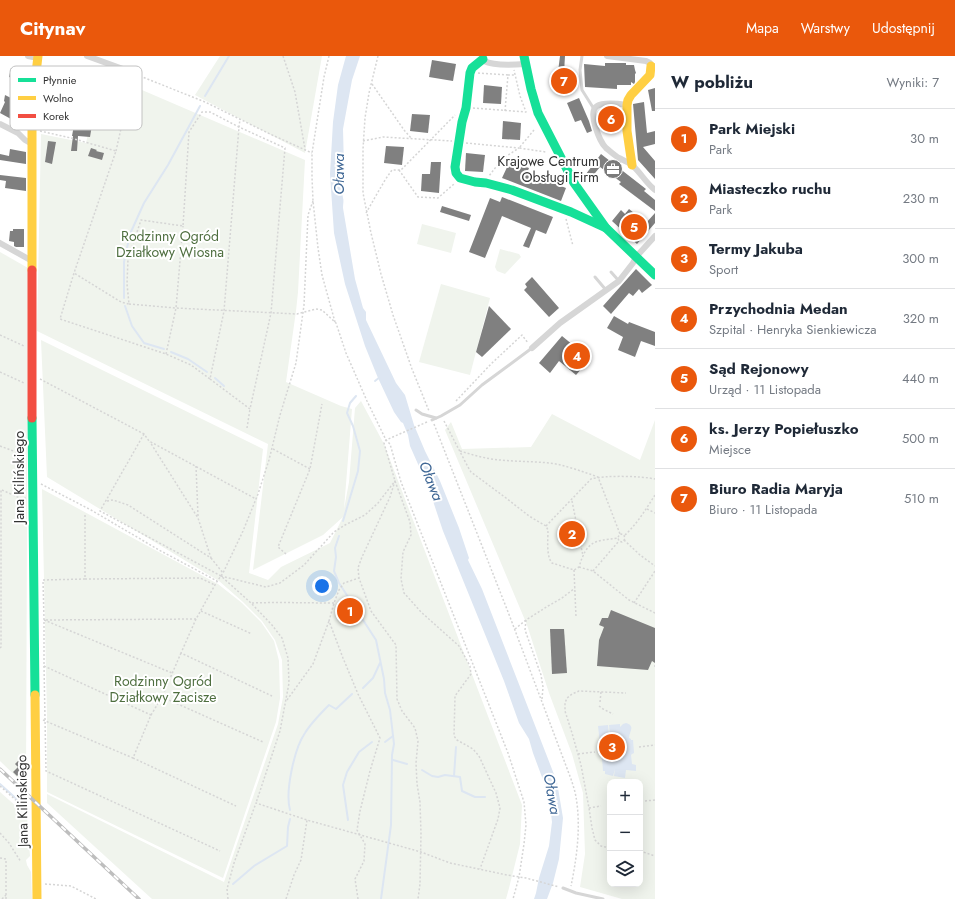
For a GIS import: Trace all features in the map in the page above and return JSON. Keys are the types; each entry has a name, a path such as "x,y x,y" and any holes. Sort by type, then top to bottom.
{"street":[{"path":"87,56 115,66"},
{"path":"607,56 633,57 648,62 653,66 650,75 628,100 627,131 632,165"},
{"path":"606,228 571,212 512,190 460,178 455,170 462,122 466,108 470,73 472,68 484,58 486,62 514,66 524,60 538,113 574,183 606,228 655,275"},
{"path":"627,105 599,104 595,106 594,124 605,147 618,158 632,165 655,190"},
{"path":"0,124 10,129"},
{"path":"12,130 18,133 24,140 32,144"},
{"path":"18,133 32,131"},
{"name":"Jana Kilińskiego","path":"32,131 32,376 36,899"},
{"path":"532,348 560,323 619,281 634,263 636,257 655,236"},
{"path":"0,243 32,261"}],"lane":[{"path":"582,56 580,70 582,90 594,109"},
{"path":"611,272 619,281"},
{"path":"595,277 606,290"},
{"path":"416,410 431,418 442,416 460,405 482,385 532,348"},
{"path":"563,888 603,899"}],"path":[{"path":"283,56 295,92 305,150"},
{"path":"329,56 324,77 312,153 313,201 322,274 346,353 367,401 386,440 390,444 401,482 508,753 524,802 526,824 519,877 513,899"},
{"path":"378,56 365,118 363,141 362,193 366,213 393,315 414,376 515,629 569,773 576,796 578,828 570,891"},
{"path":"469,108 526,112 515,75 470,73"},
{"path":"505,111 508,75"},
{"path":"142,76 205,102 312,153"},
{"path":"372,84 412,139"},
{"path":"166,354 176,308 189,132 202,112 210,112 285,148 271,313 247,428"},
{"path":"366,213 392,170 401,170 458,112"},
{"path":"210,379 224,311 240,119"},
{"path":"121,130 116,151 74,273 60,319 166,354 190,365 250,409"},
{"path":"489,176 502,159 519,148 534,130"},
{"path":"32,131 71,138 116,151"},
{"path":"363,141 383,137 459,142 546,152"},
{"path":"133,758 151,715 162,697 196,618 223,573 256,499 272,449 280,415 296,363 303,313 308,214 313,201"},
{"path":"566,217 573,246"},
{"path":"129,304 127,284 128,259 141,220 183,226"},
{"path":"74,273 121,302 129,304 224,311 297,314 316,308 322,310 336,323"},
{"path":"0,335 33,350"},
{"path":"449,412 464,392 490,364 522,335 532,348"},
{"path":"0,372 33,388"},
{"path":"32,376 144,434 198,518 211,558"},
{"path":"286,554 278,547 310,469 322,404"},
{"path":"442,416 471,472 529,516 546,526 548,533 548,556 550,561 574,570 580,567 594,571 634,603 655,613"},
{"path":"431,418 386,440 384,443 395,481 410,522 411,535 403,552 401,580 404,592 421,612 459,646 470,666 471,674 455,696 454,736 457,740 473,749 479,756 496,793 500,808 498,819 480,869"},
{"path":"144,434 100,511 221,576 251,603 282,638 288,658 289,683 280,731 234,863 227,889 228,899"},
{"path":"149,440 256,499"},
{"path":"0,446 33,459"},
{"path":"272,449 310,469"},
{"path":"459,451 500,460 556,464 598,477 620,534 624,536"},
{"path":"196,466 198,518"},
{"path":"546,526 572,500 589,480 598,477 655,479"},
{"path":"221,576 266,587 280,582 304,565 334,532 365,515 378,503 395,481"},
{"path":"395,481 390,498 358,568 359,578 371,612 396,645 397,699 402,711 415,728 418,741 416,763 420,802 421,852 418,899"},
{"path":"33,484 40,484 91,510 159,550 217,581"},
{"path":"0,648 0,489 22,498 29,497"},
{"path":"655,495 631,530 624,536 624,540 640,555 655,566"},
{"path":"106,501 113,500 128,505 211,558 223,573"},
{"path":"572,500 583,556"},
{"path":"646,509 655,513"},
{"path":"85,515 85,579"},
{"path":"619,541 618,538 620,534"},
{"path":"580,567 583,556 592,544 597,541 618,538"},
{"path":"594,571 619,541 622,542 624,540"},
{"path":"574,570 576,616"},
{"path":"634,603 655,571"},
{"path":"215,585 200,578 43,580 45,721 46,771 220,851"},
{"path":"286,701 313,664 339,590 344,583 359,578"},
{"path":"515,629 526,620 562,598 575,588"},
{"path":"251,603 334,602"},
{"path":"200,611 252,634"},
{"path":"44,620 196,618"},
{"path":"44,620 172,673"},
{"path":"526,620 526,630 541,675 543,687 542,701"},
{"path":"329,621 358,694 380,738 370,771 357,830 365,844 364,861 355,879 358,899"},
{"path":"181,653 272,696"},
{"path":"44,666 151,715"},
{"path":"607,847 601,846 595,840 578,754 565,711 565,703 572,694 579,691 626,693"},
{"path":"600,702 601,692"},
{"path":"162,697 263,742"},
{"path":"599,706 613,714"},
{"path":"35,718 133,758 236,806"},
{"path":"639,747 655,745"},
{"path":"578,754 595,752"},
{"path":"0,786 36,817"},
{"path":"644,801 655,800"},
{"path":"256,803 360,836 421,852 450,863 526,878 563,888"},
{"path":"589,808 601,806"},
{"path":"286,899 301,860 307,820"},
{"path":"0,833 9,843 21,862"},
{"path":"643,852 655,856"},
{"path":"0,858 6,859 6,899"},
{"path":"36,884 71,886 96,899"},
{"path":"2,899 6,895"}],"green space":[{"path":"220,56 322,56 305,153 195,95"},
{"name":"Rodzinny Ogród Działkowy Wiosna","path":"142,90 305,160 298,292 286,382 341,406 352,409 344,509 349,482 355,408 361,401 384,444 522,805 520,844 506,899 152,899 47,803 47,794 224,882 278,724 283,697 282,660 275,640 262,621 243,602 219,581 47,477 41,340 263,449 249,573 268,580 281,567 330,543 343,517 323,535 253,570 268,444 37,331 41,134 86,143 89,130 142,130"},
{"path":"422,224 456,233 451,253 417,244"},
{"path":"500,249 519,254 521,257 505,274 497,271 495,267"},
{"path":"0,252 28,268 26,786 0,761"},
{"path":"441,284 490,298 470,375 419,362"},
{"path":"552,414 640,460 655,420 655,899 622,899 580,887 585,854 583,793 572,754 549,693 527,625 445,430 451,422 462,449 531,447"},
{"name":"Rodzinny Ogród Działkowy Zacisze","path":"42,489 218,584 242,603 261,622 274,641 279,661 280,698 276,722 223,878 47,792 47,716"},
{"path":"0,792 27,816 30,856 26,860 31,872 32,899 0,899"}],"water":[{"name":"Oława","path":"346,56 360,56 352,80 343,129 344,168 341,175 343,208 355,279 363,308 366,312 366,320 396,383 405,395 414,425 440,481 459,528 469,558 468,560 482,589 557,782 563,818 559,859 547,899 534,899 549,846 552,822 549,796 529,739 519,723 504,681 443,531 429,489 410,446 408,435 403,423 394,412 365,346 345,284 334,233 330,174 333,122 338,85"},
{"path":"626,723 631,726 629,738 633,740 634,753 631,755 632,764 636,765 636,771 626,770 625,778 614,776 615,769 613,776 605,774 605,771 603,771 602,758 611,757 610,753 601,753 598,726 608,725 611,746 609,725 620,724 620,727"}],"building":[{"path":"560,56 565,56 564,73 558,72"},
{"path":"432,60 456,64 453,81 429,77"},
{"path":"605,63 626,63 626,65 634,65 636,73 634,84 631,82 631,85 617,85 617,89 585,87 584,64 605,66"},
{"path":"484,85 502,87 501,104 483,103"},
{"path":"655,88 655,111 652,111 648,90"},
{"path":"5,95 10,98 10,118 0,113 5,102"},
{"path":"579,98 592,131 587,133 581,120 575,122 567,103"},
{"path":"644,102 647,133 655,131 655,144 643,147 655,161 655,179 638,160 633,104"},
{"path":"412,114 430,115 428,133 410,131"},
{"path":"503,121 521,123 520,140 502,139"},
{"path":"73,130 91,130 90,137 78,136 77,151 71,151"},
{"path":"48,141 56,142 52,164 45,162"},
{"path":"386,146 404,147 402,165 384,163"},
{"path":"91,148 104,153 102,160 88,156"},
{"path":"10,149 26,152 26,164 0,160 0,154 9,156"},
{"path":"466,153 485,155 483,172 465,171"},
{"path":"601,154 646,189 644,191 655,200 655,211 619,184 621,182 600,167 591,178 586,174"},
{"path":"431,162 441,162 439,193 421,191 422,174 430,174"},
{"path":"509,163 515,166 517,164 529,168 527,173 566,188 561,201 502,178"},
{"path":"0,175 26,178 26,191 5,188 6,181 0,180"},
{"path":"502,197 553,217 546,234 536,230 529,248 523,246 531,228 502,216 485,258 469,252 490,198 500,202"},
{"path":"442,206 471,215 469,221 440,212"},
{"path":"629,209 634,213 630,217 639,226 643,221 646,223 655,213 655,223 637,244 612,221 621,210 625,214"},
{"path":"13,229 24,229 24,247 16,247 14,246 14,242 9,241 10,231 13,231"},
{"path":"636,269 652,285 642,293 639,289 633,296 629,293 611,314 603,306"},
{"path":"532,277 559,308 549,317 524,290 527,287 525,284"},
{"path":"489,306 511,329 482,357 476,352"},
{"path":"614,316 628,324 629,322 655,332 655,346 641,341 635,357 618,350 623,337 607,328"},
{"path":"562,336 590,359 576,375 559,361 550,373 539,363"},
{"path":"611,610 655,628 655,663 652,661 648,670 597,666 599,640 604,627 599,625 602,618 608,618"},
{"path":"550,629 564,629 567,673 552,674"},
{"path":"23,756 28,760 23,766 27,770 21,776 19,774 17,776 13,772 18,767 15,764"}],"waterway":[{"path":"205,96 229,56"},
{"path":"124,298 124,262 130,234 144,203 168,165 200,106"},
{"path":"125,306 132,326 144,343 164,349"},
{"path":"171,352 188,359 207,372"},
{"path":"375,381 380,377"},
{"path":"215,378 224,386"},
{"path":"343,521 358,471 360,451 353,426 347,413 350,403 356,396"},
{"path":"339,536 335,548 336,557 334,571 339,583 376,640 384,679 385,693 390,710 394,744 392,755 391,825 381,899"},
{"path":"363,688 373,678 380,663"},
{"path":"290,810 290,782 294,760 301,740 310,726 329,705 336,709 352,694"},
{"path":"385,742 393,736"},
{"path":"348,820 343,785 347,772 359,752 372,742"},
{"path":"454,776 456,747"},
{"path":"393,760 407,764"},
{"path":"422,770 432,776 438,777 445,775 460,777 462,791 475,797 485,797"},
{"path":"0,784 21,803"},
{"path":"233,884 254,866 287,846 290,819"}],"railway":[{"path":"0,769 139,899"}],"traffic: fast":[{"path":"524,56 538,113 574,183 606,228 655,275"},
{"path":"483,59 472,68 470,73 466,108 462,122 455,167 456,173 460,178 512,190 571,212 606,228"},
{"path":"32,418 35,695"}],"traffic: slow":[{"path":"37,66 38,56"},
{"path":"632,165 627,131 627,105 631,95 650,75 651,66"},
{"path":"32,130 32,270"},
{"path":"35,695 37,899"}],"traffic: jam":[{"path":"32,270 32,418"}],"place":[{"name":"Biuro Radia Maryja","path":"564,81"},
{"name":"ks. Jerzy Popiełuszko","path":"611,119"},
{"name":"Krajowe Centrum Obsługi Firm","path":"613,169"},
{"name":"Sąd Rejonowy","path":"634,227"},
{"name":"Przychodnia Medan","path":"577,356"},
{"name":"Miasteczko ruchu","path":"572,534"},
{"name":"Park Miejski","path":"350,611"},
{"name":"Termy Jakuba","path":"612,747"}]}
